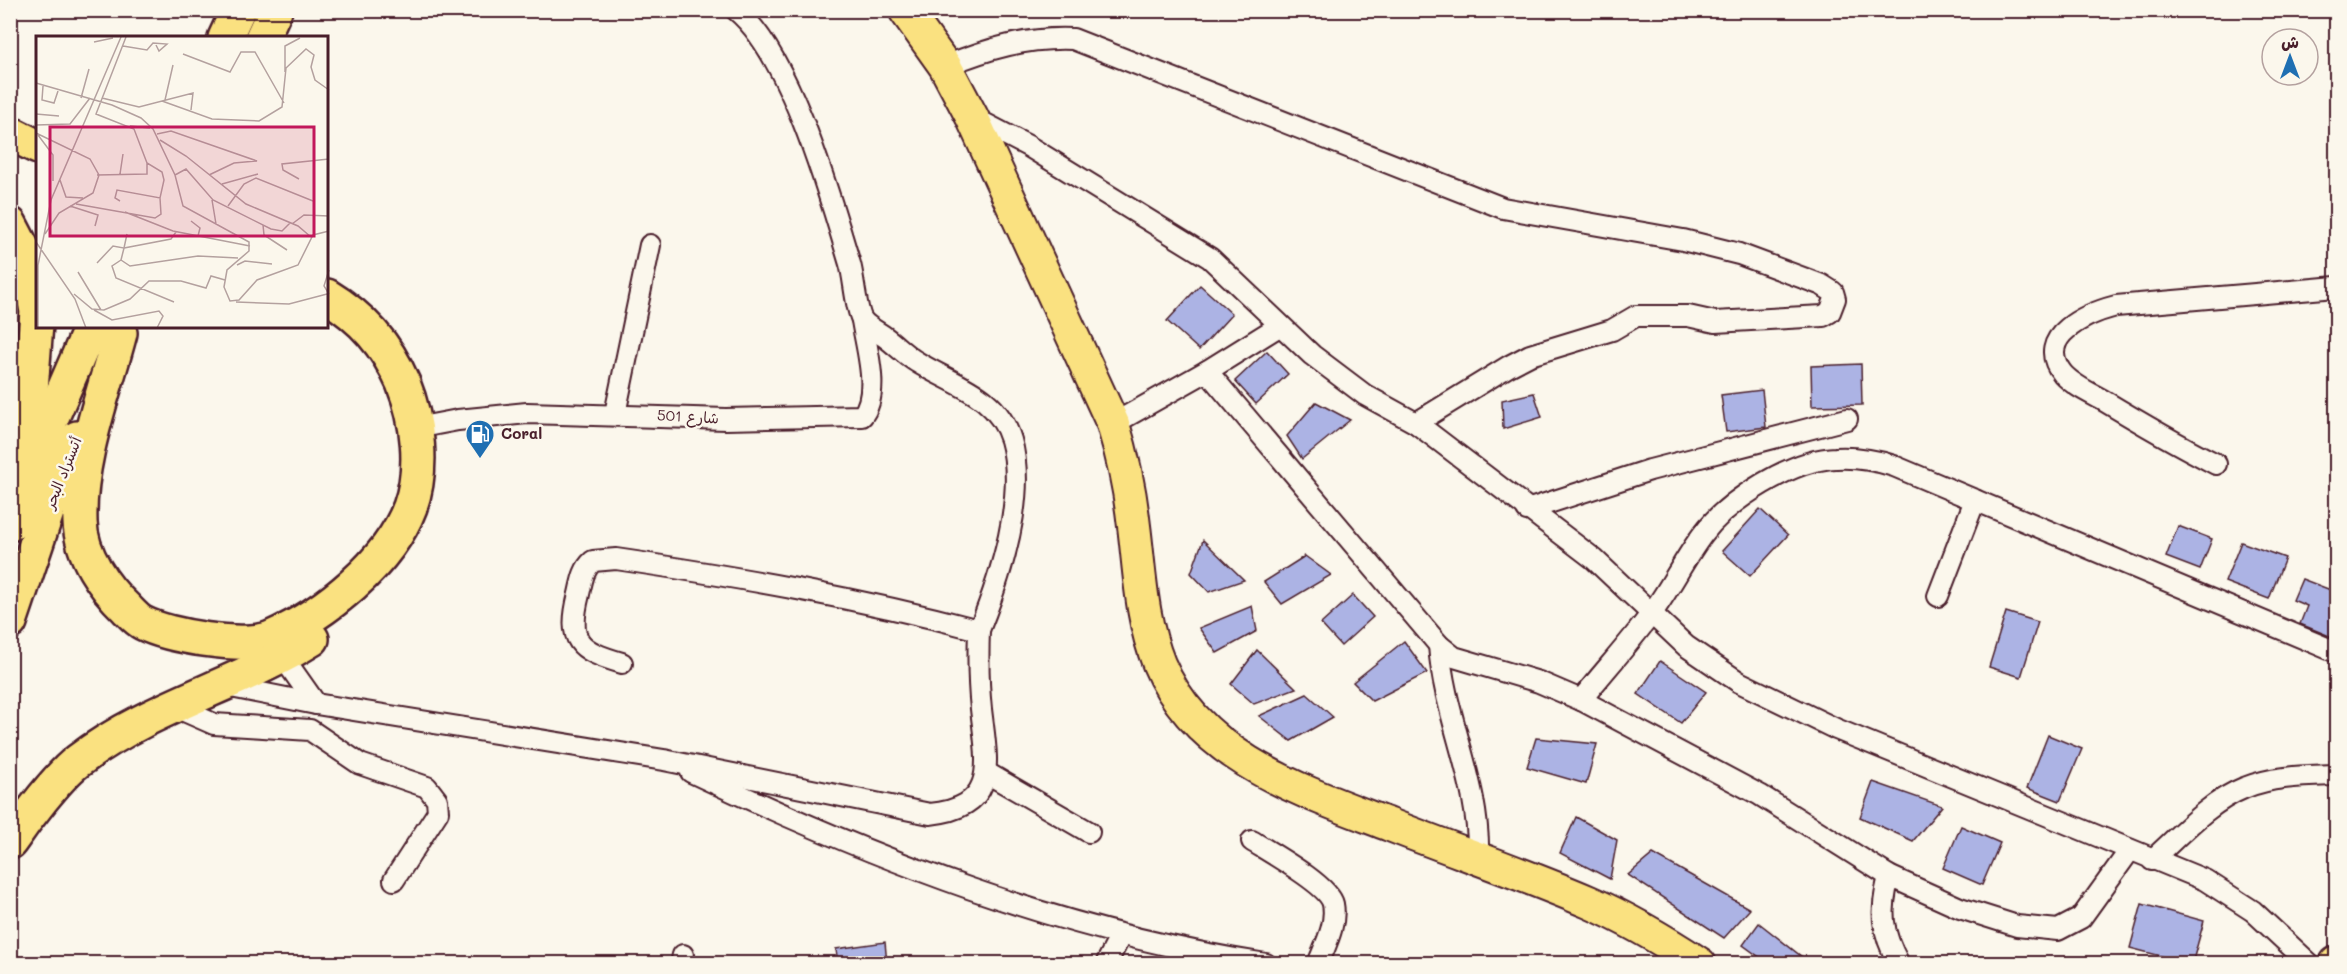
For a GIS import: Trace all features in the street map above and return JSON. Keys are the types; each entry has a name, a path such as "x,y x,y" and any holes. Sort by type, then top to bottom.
{"highway":[{"path":"226,36 238,10"},
{"path":"263,36 275,10"},
{"path":"10,116 36,128"},
{"path":"10,133 36,146"},
{"path":"10,224 24,251 36,306"},
{"path":"10,842 76,762 140,721 221,685 277,648 343,593 374,563 398,532 410,506 415,484 418,455 425,427 424,386 394,330 348,289 328,278"},
{"path":"328,297 350,310 380,339 425,427"},
{"path":"24,482 36,324"},
{"path":"111,329 84,472 80,525 89,556 105,588 142,623 193,639 277,648"},
{"name":"أتستراد البحر","path":"10,524 24,482 111,329"},
{"name":"أتستراد البحر","path":"10,622 111,329"}],"main road":[{"path":"902,12 945,66 972,117 1113,424 1124,460 1134,526 1142,608 1160,665 1184,708 1228,749 1285,784 1589,902 1662,940 1700,963"},
{"path":"1662,940 1683,963"}],"street":[{"path":"221,685 316,704 664,760 930,814 950,812 969,802 981,790 987,774 977,673 979,630 992,598 1007,541 1015,469 1011,440 1000,416 990,403 916,362 862,320 845,247 797,109 777,65 755,30 736,10"},
{"path":"945,66 997,47 1047,38 1073,39 1503,208 1683,240 1739,254 1822,285 1833,292 1835,299 1830,312 1823,316 1714,322 1688,316 1636,316 1612,330 1530,356 1509,366 1416,423"},
{"path":"972,117 1028,146 1139,216 1182,239 1231,277 1279,326 1365,395 1416,423 1594,559 1686,646 1750,687 1836,729 2152,860 2184,870 2232,896 2277,930 2310,963"},
{"path":"615,414 650,245"},
{"path":"2216,464 2147,428 2075,384 2063,373 2057,362 2056,351 2064,331 2094,312 2116,306 2337,287"},
{"name":"شارع 501","path":"425,427 458,420 527,413 726,419 862,416 871,402 872,389 862,320"},
{"path":"1113,424 1207,371 1279,326"},
{"path":"1207,371 1439,645 1454,657 1539,682 1581,700 1760,795 1889,876 1960,908 2017,926 2058,930 2081,918 2130,850"},
{"path":"1527,510 1650,470 1847,419"},
{"path":"1581,700 1651,614 1702,535 1728,508 1780,475 1815,461 1834,458 1868,459 1894,466 2337,652"},
{"path":"1938,596 1975,500"},
{"path":"622,663 589,652 576,639 573,630 574,613 584,574 593,561 616,560 775,583 915,613 979,630"},
{"path":"1439,645 1444,691 1461,742 1474,797 1479,836 1478,859"},
{"path":"277,648 316,704"},
{"path":"173,706 214,724 310,730 360,764 427,787 437,800 438,812 394,880"},
{"path":"664,760 794,821 895,863 985,894 1121,935 1266,963"},
{"path":"987,774 1089,832"},
{"path":"2152,860 2196,821 2239,790 2259,783 2284,779 2337,775"},
{"path":"1252,840 1322,888 1333,903 1332,927 1318,963"},
{"path":"1889,876 1881,913 1891,948 1899,963"},
{"path":"1106,963 1121,935"}],"building":[{"path":"1200,285 1232,314 1199,350 1167,321"},
{"path":"1267,351 1288,374 1256,404 1235,381"},
{"path":"1861,364 1862,405 1812,406 1811,366"},
{"path":"1762,390 1766,427 1726,432 1721,395"},
{"path":"1534,393 1542,417 1503,429 1502,400"},
{"path":"1316,402 1350,420 1302,459 1287,436"},
{"path":"1760,509 1788,535 1750,576 1722,551"},
{"path":"2178,526 2212,539 2200,570 2166,557"},
{"path":"1203,540 1244,580 1209,592 1191,573"},
{"path":"2241,542 2285,558 2269,599 2225,582"},
{"path":"1305,556 1331,575 1282,604 1264,582"},
{"path":"2302,579 2336,592 2336,625 2332,637 2300,624 2307,606 2293,600"},
{"path":"1353,595 1373,617 1341,646 1321,624"},
{"path":"1252,606 1257,631 1217,653 1199,628"},
{"path":"2006,612 2038,622 2021,677 1989,667"},
{"path":"1404,641 1427,673 1372,701 1353,682"},
{"path":"1257,650 1296,688 1254,704 1231,684"},
{"path":"1660,661 1706,692 1681,723 1638,694"},
{"path":"1307,694 1333,717 1291,741 1259,716"},
{"path":"2048,735 2082,749 2060,801 2027,788"},
{"path":"1536,738 1597,744 1586,784 1527,767"},
{"path":"1873,782 1942,806 1913,841 1860,817"},
{"path":"1576,817 1617,840 1610,879 1560,853"},
{"path":"1961,826 2000,843 1982,885 1943,868"},
{"path":"1653,854 1750,909 1724,938 1628,875"},
{"path":"2142,904 2204,921 2192,964 2130,948"},
{"path":"1759,923 1811,964 1769,964 1743,945"},
{"path":"885,942 887,964 838,964 836,949"},
{"path":"1052,958 1053,964 1025,964"}],"place":[{"name":"Coral","path":"480,460"}]}
